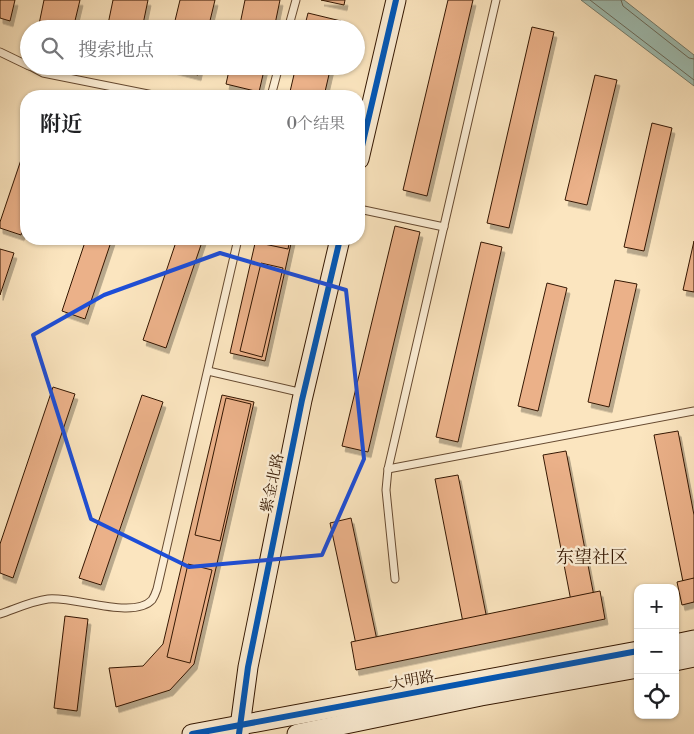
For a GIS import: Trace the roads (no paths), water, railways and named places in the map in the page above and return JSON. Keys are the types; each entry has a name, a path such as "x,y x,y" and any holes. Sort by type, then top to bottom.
{"street":[{"path":"365,133 396,0"},
{"name":"紫金北路","path":"239,729 248,667 303,393 339,245"},
{"path":"679,643 694,640"},
{"name":"大明路","path":"192,734 239,729 634,652"},
{"path":"679,660 694,657"},
{"name":"大明路","path":"297,734 481,696 634,669"}],"lane":[{"path":"290,20 296,0"},
{"path":"395,579 386,490 388,469 496,0"},
{"path":"0,52 20,62"},
{"path":"53,75 128,90"},
{"path":"273,90 277,75"},
{"path":"365,211 444,227"},
{"path":"0,614 48,599 70,600 130,609 142,606 152,599 157,589 237,245"},
{"path":"208,371 303,393"},
{"path":"388,469 694,411"}],"water":[{"path":"581,0 624,0 694,55 694,86"}],"district":[{"name":"东望社区","path":"592,557"}]}
